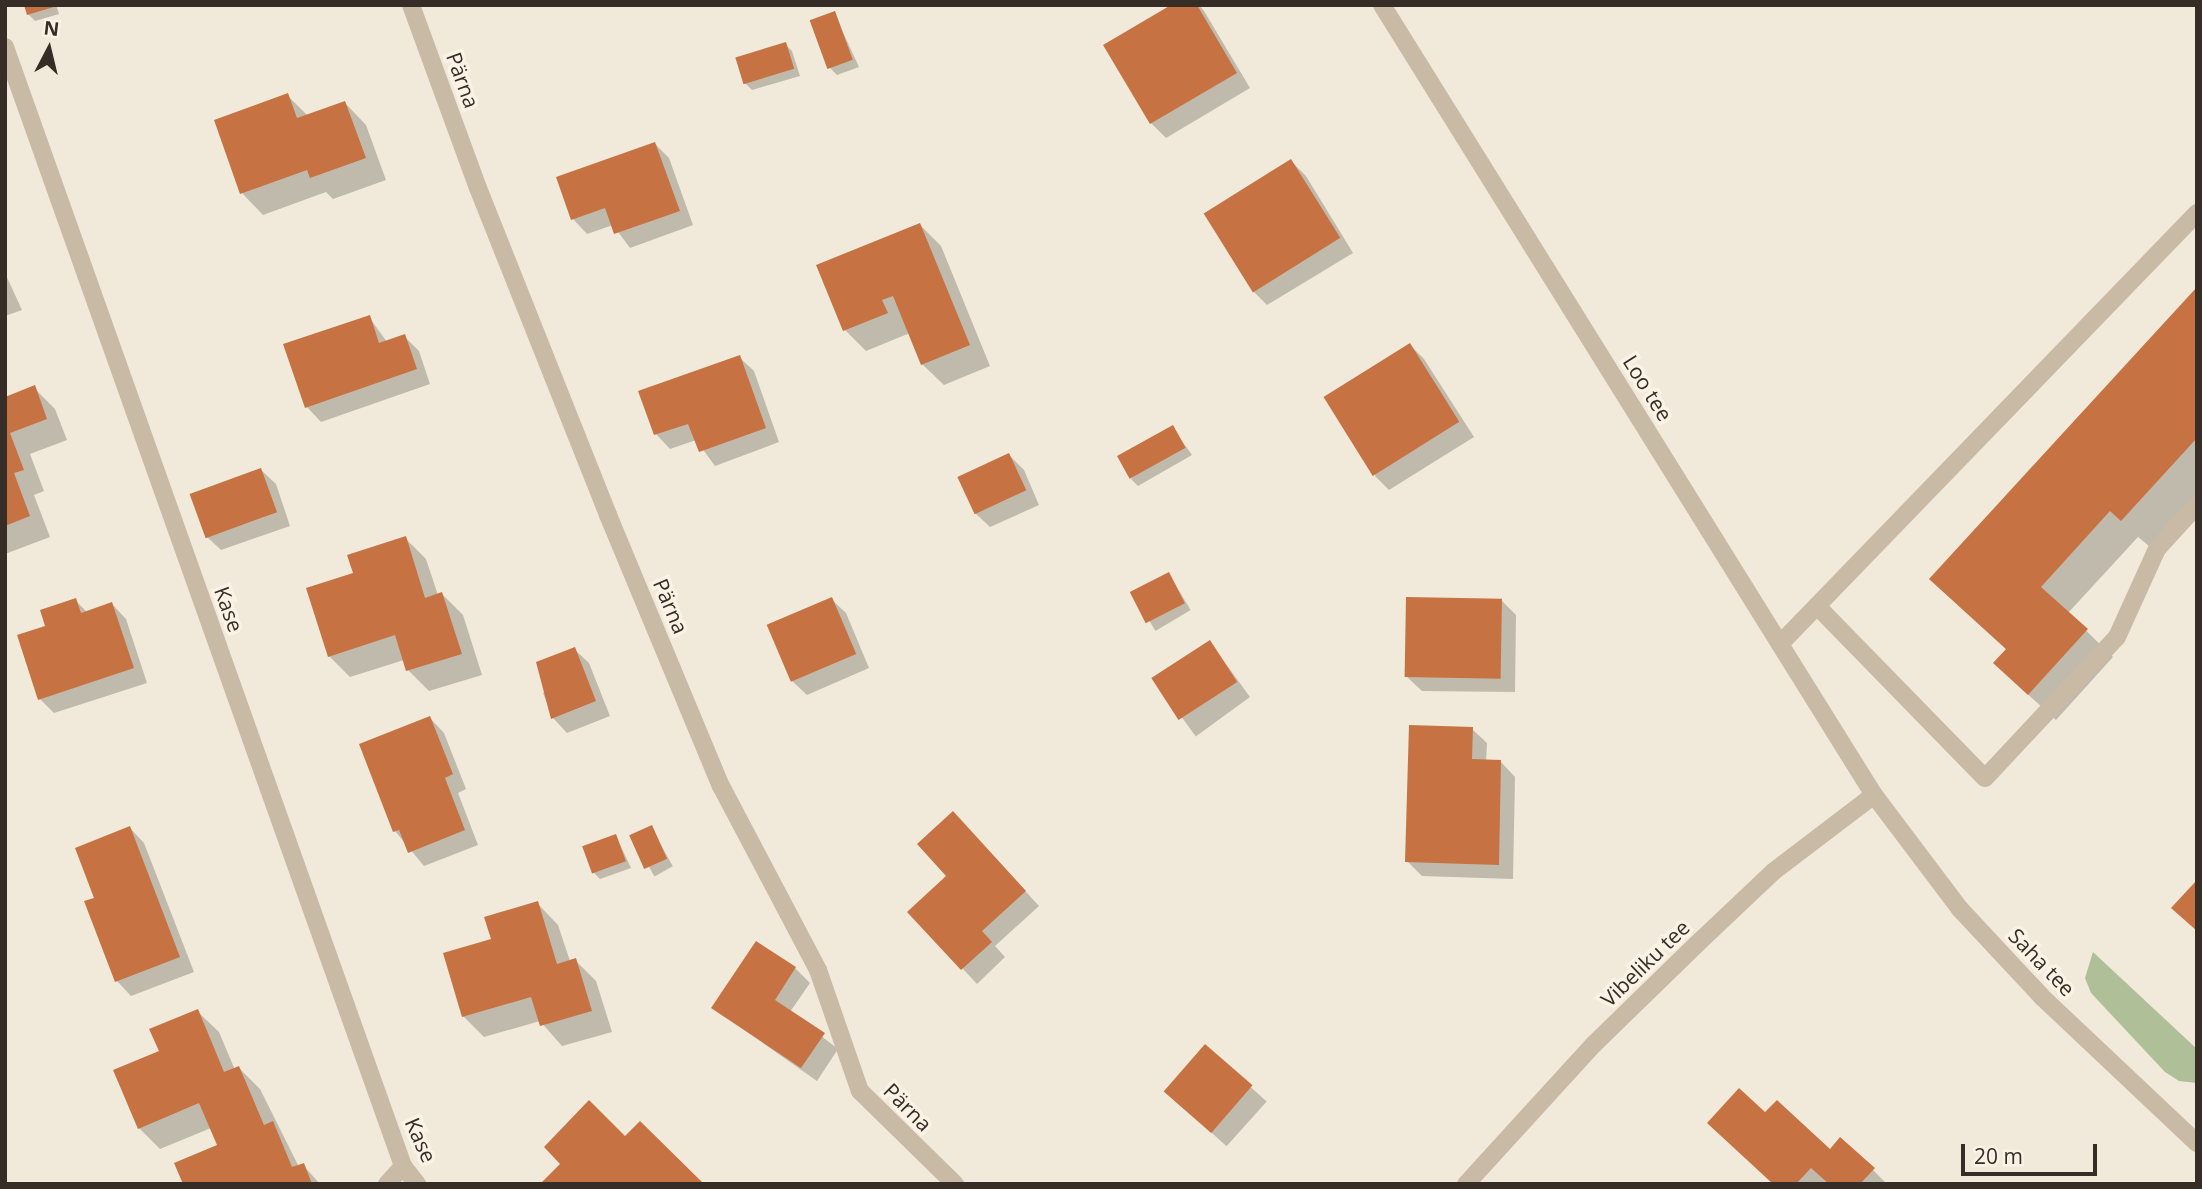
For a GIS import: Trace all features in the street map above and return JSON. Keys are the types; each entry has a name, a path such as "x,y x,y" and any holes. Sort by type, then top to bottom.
{"street":[{"name":"Pärna","path":"411,5 478,188 624,554 721,786 818,971 860,1091 955,1184"},
{"name":"Loo tee","path":"1382,5 1874,795"},
{"name":"Kase","path":"5,47 403,1166 417,1184"},
{"path":"1780,643 2197,213"},
{"path":"1817,606 1985,778 2117,636 2157,549 2197,505"},
{"name":"Saha tee","path":"1874,795 1959,909 2042,997 2197,1143"},
{"name":"Vibeliku tee","path":"1466,1184 1594,1044 1709,932 1773,872 1874,795"},
{"path":"387,1184 403,1166"}],"green space":[{"path":"2093,952 2197,1049 2197,1083 2179,1081 2165,1072 2091,993 2085,978"}],"building":[{"path":"24,5 57,5 57,6 27,15"},
{"path":"1171,5 1197,5 1237,73 1150,124 1103,45"},
{"path":"835,11 853,60 827,69 810,20"},
{"path":"786,42 794,69 744,84 735,57"},
{"path":"288,93 297,118 345,101 366,158 310,178 307,170 240,194 214,120"},
{"path":"655,142 680,211 614,234 605,208 571,220 556,177"},
{"path":"1291,159 1340,238 1253,292 1204,214"},
{"path":"920,223 970,345 921,365 893,296 882,300 888,313 843,331 816,265"},
{"path":"2197,287 2197,438 2121,521 2110,511 2041,587 2088,629 2028,695 1993,663 2006,649 1929,579"},
{"path":"370,315 379,343 405,334 417,369 305,408 283,344"},
{"path":"1410,343 1459,422 1373,476 1323,397"},
{"path":"740,355 766,428 699,452 688,424 654,435 638,391"},
{"path":"35,385 47,419 10,433 24,470 14,473 30,516 5,526 5,397"},
{"path":"1173,425 1186,448 1130,479 1117,456"},
{"path":"1009,453 1026,490 975,514 957,477"},
{"path":"261,468 277,512 206,538 190,494"},
{"path":"406,536 425,598 442,592 462,654 406,671 395,635 328,657 306,588 353,573 347,555"},
{"path":"1169,572 1185,603 1146,623 1130,592"},
{"path":"832,597 856,654 791,682 767,625"},
{"path":"1406,597 1502,599 1501,679 1405,677"},
{"path":"76,598 81,613 112,602 134,668 38,700 17,635 45,626 40,610"},
{"path":"1210,640 1237,682 1179,720 1151,678"},
{"path":"575,647 596,701 551,719 536,662"},
{"path":"430,716 453,774 445,778 465,830 408,853 399,830 393,832 359,744"},
{"path":"1409,725 1473,727 1472,759 1501,760 1499,865 1405,862"},
{"path":"953,811 1026,891 982,931 992,942 961,970 907,912 946,876 917,844"},
{"path":"652,825 667,859 644,869 629,835"},
{"path":"130,826 180,957 115,982 84,901 94,898 75,848"},
{"path":"616,834 626,861 592,874 582,846"},
{"path":"2197,880 2197,931 2171,908"},
{"path":"538,901 557,964 576,958 592,1011 540,1026 531,997 462,1017 443,953 491,939 484,917"},
{"path":"756,941 796,967 775,1000 825,1033 801,1068 711,1008"},
{"path":"198,1009 224,1072 239,1066 264,1125 273,1121 292,1167 304,1163 312,1184 183,1184 174,1163 217,1145 199,1103 138,1129 113,1070 159,1051 149,1029"},
{"path":"1205,1044 1253,1085 1211,1133 1164,1092"},
{"path":"1739,1088 1765,1112 1777,1100 1830,1149 1840,1137 1875,1168 1860,1184 1829,1184 1811,1168 1796,1184 1773,1184 1707,1123"},
{"path":"589,1100 625,1136 640,1121 704,1184 540,1184 560,1164 544,1147"}]}
